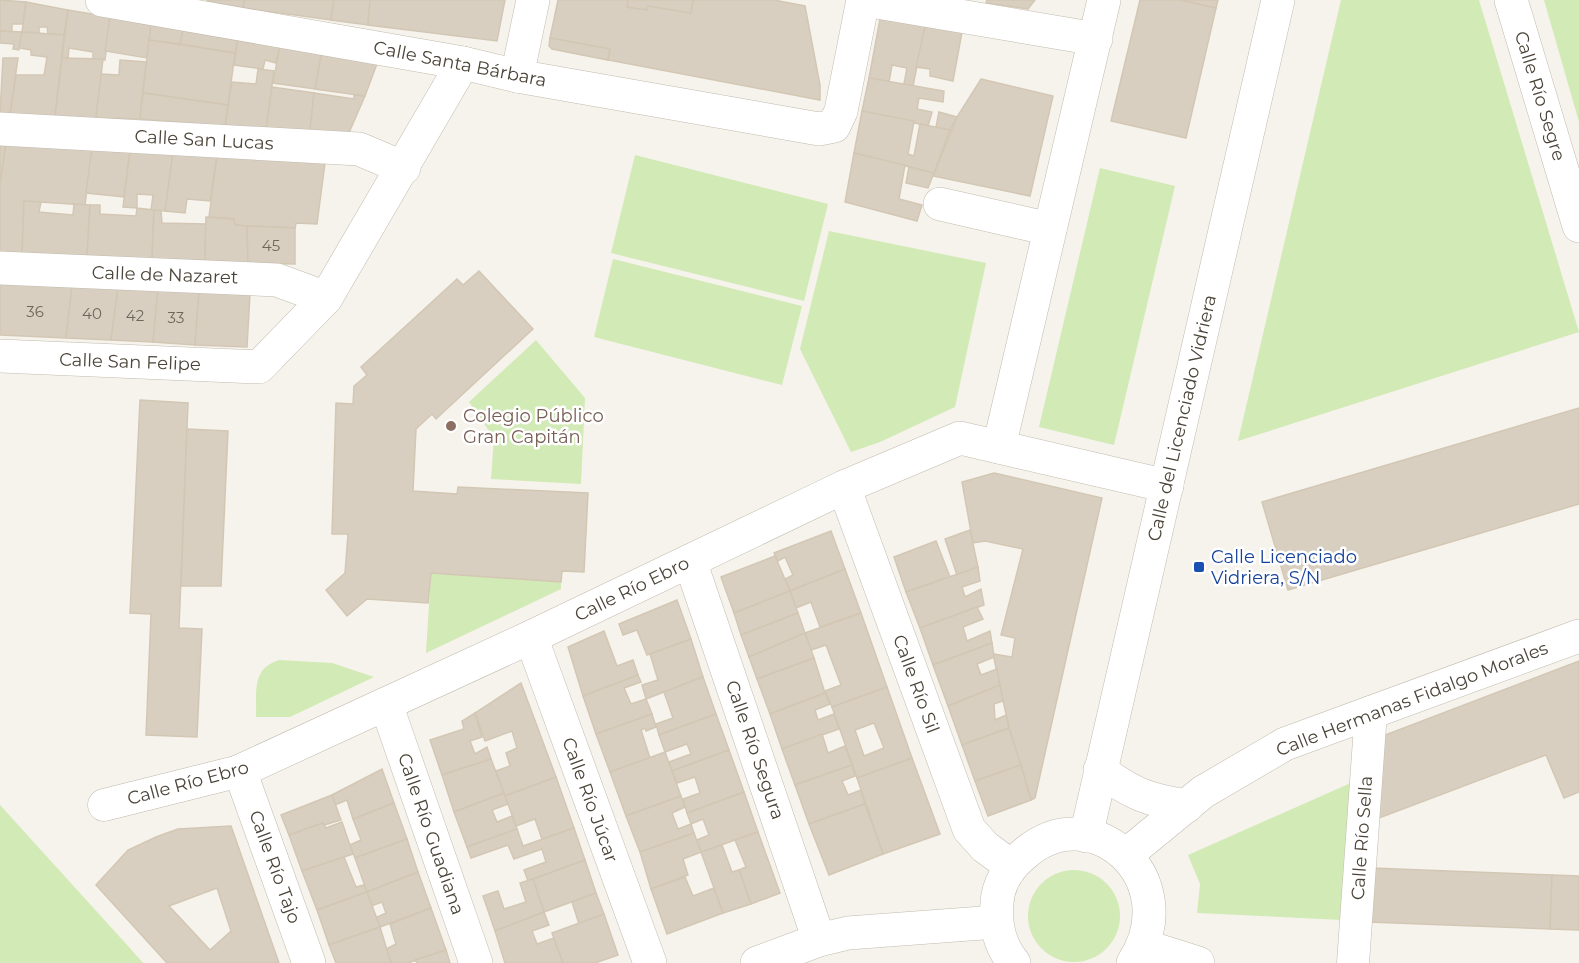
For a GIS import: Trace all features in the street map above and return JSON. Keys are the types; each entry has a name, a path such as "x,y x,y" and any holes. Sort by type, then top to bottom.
{"street":[{"name":"Calle Santa Bárbara","path":"102,0 463,63 517,76 819,129 834,126 841,111 864,0"},
{"path":"517,76 533,0"},
{"path":"864,0 968,8 1096,39"},
{"path":"999,447 1104,0"},
{"name":"Calle del Licenciado Vidriera","path":"1086,836 1278,0"},
{"name":"Calle Río Segre","path":"1511,0 1579,226"},
{"path":"326,298 404,168 463,63"},
{"name":"Calle San Lucas","path":"0,129 359,149 404,168"},
{"path":"940,204 1050,229"},
{"name":"Calle de Nazaret","path":"0,268 277,280 326,298"},
{"name":"Calle San Felipe","path":"0,356 259,367 326,298"},
{"name":"Calle Río Ebro","path":"104,805 240,771 531,637 844,487 960,438 1167,486"},
{"name":"Calle Río Sil","path":"844,487 969,829 985,847 1011,866"},
{"name":"Calle Río Segura","path":"690,561 819,940"},
{"name":"Calle Hermanas Fidalgo Morales","path":"1126,855 1203,792 1285,744 1579,636"},
{"name":"Calle Río Júcar","path":"531,637 650,963"},
{"name":"Calle Río Guadiana","path":"386,704 476,963"},
{"name":"Calle Río Sella","path":"1353,963 1371,712"},
{"path":"1100,770 1122,787 1149,800 1187,806"},
{"name":"Calle Río Tajo","path":"240,771 309,963"},
{"path":"1014,963 1000,940 996,922 998,892 1011,866 1031,847 1058,836 1086,836 1114,846 1126,855 1138,870 1147,888 1151,907 1150,927 1138,955 1198,963"},
{"path":"757,963 819,940 848,933 996,922"}],"green space":[{"path":"1341,0 1479,0 1579,332 1238,441"},
{"path":"1544,0 1579,0 1579,122"},
{"path":"635,155 828,204 804,301 611,253"},
{"path":"1100,168 1175,186 1114,445 1039,427"},
{"path":"829,231 986,263 955,407 880,442 851,452 800,349"},
{"path":"613,259 802,306 782,385 594,337"},
{"path":"536,340 585,398 581,484 491,479 494,438 469,402"},
{"path":"431,573 561,582 561,589 426,653"},
{"path":"279,660 332,663 374,677 290,717 256,717 257,682 264,669"},
{"path":"1353,782 1342,920 1197,913 1200,884 1188,855"},
{"path":"0,805 128,946 143,963 0,963"},
{"path":"1074,870 1092,873 1107,883 1117,898 1120,916 1117,934 1107,949 1092,959 1074,962 1056,959 1041,949 1031,934 1028,916 1031,898 1041,883 1056,873"}],"building":[{"path":"0,0 26,2 23,24 12,24 12,32 0,31"},
{"path":"207,0 244,0 243,8 207,1"},
{"path":"244,0 334,0 331,20 243,8"},
{"path":"334,0 370,0 368,25 331,20"},
{"path":"370,0 505,0 497,41 368,25"},
{"path":"558,0 628,0 627,7 647,10 648,6 691,13 693,0 774,0 805,6 820,85 820,100 608,60 610,49 550,38"},
{"path":"628,0 693,0 691,13 648,6 647,10 627,7"},
{"path":"987,0 1035,0 1028,9 986,3"},
{"path":"1140,0 1181,0 1216,8 1186,138 1111,121"},
{"path":"1181,0 1218,0 1216,8"},
{"path":"26,2 68,10 64,35 48,34 47,27 39,27 39,33 22,32"},
{"path":"68,10 110,17 105,60 93,59 93,52 69,48 68,58 62,58"},
{"path":"110,17 151,25 147,58 105,51"},
{"path":"880,19 925,26 913,86 904,84 907,68 892,65 889,82 869,78"},
{"path":"151,25 183,30 180,44 149,40"},
{"path":"925,26 962,32 953,81 930,76 930,69 916,67"},
{"path":"183,30 238,37 235,53 180,44"},
{"path":"0,31 22,32 19,50 13,49 14,44 0,43"},
{"path":"22,32 64,35 55,117 10,114 16,75 44,75 47,57 31,55 31,50 19,48"},
{"path":"238,37 280,45 276,63 265,60 263,69 234,65"},
{"path":"550,38 610,49 608,60 552,49 549,46"},
{"path":"149,40 235,53 228,105 143,93"},
{"path":"280,45 322,51 315,89 273,83"},
{"path":"322,51 378,61 365,96 315,89"},
{"path":"3,58 18,58 10,114 0,113"},
{"path":"62,58 103,59 96,118 55,117"},
{"path":"120,60 146,62 140,119 96,118 101,74 119,75"},
{"path":"258,69 274,71 266,129 225,126 232,82 256,84"},
{"path":"869,78 944,91 943,102 919,98 917,109 932,112 928,126 862,111"},
{"path":"981,79 1053,96 1030,196 933,176 957,117"},
{"path":"272,87 314,93 310,131 266,129"},
{"path":"143,93 228,105 225,126 140,119"},
{"path":"314,93 354,99 354,95 365,96 348,135 310,131"},
{"path":"862,111 914,121 908,154 914,156 920,124 950,130 934,173 854,153"},
{"path":"939,112 957,117 950,130 936,127"},
{"path":"0,143 6,143 0,186"},
{"path":"6,143 92,148 85,205 24,201 22,253 0,252 0,186"},
{"path":"92,148 130,151 124,197 86,193"},
{"path":"130,151 173,153 165,211 151,210 153,195 137,194 137,208 123,207"},
{"path":"173,153 217,156 210,201 187,199 185,213 165,211"},
{"path":"854,153 905,165 899,199 922,205 917,221 845,202"},
{"path":"217,156 325,163 317,224 296,223 295,228 247,226 235,225 234,219 209,217"},
{"path":"909,167 934,173 928,188 906,183"},
{"path":"24,201 41,202 39,212 73,215 74,204 90,205 87,256 22,253"},
{"path":"90,205 100,205 100,214 136,216 137,208 154,210 152,259 87,256"},
{"path":"154,210 161,211 162,223 206,224 205,260 152,259"},
{"path":"206,217 234,219 235,225 247,226 248,263 205,260"},
{"path":"247,226 295,228 295,264 248,263"},
{"path":"479,271 533,329 436,419 432,414 416,429 413,491 457,494 458,487 588,493 584,572 562,571 561,582 431,573 428,603 367,599 347,616 326,590 345,573 348,534 332,534 336,403 353,404 354,386 367,375 361,367 457,279 463,285"},
{"path":"0,283 72,286 66,338 0,335"},
{"path":"72,286 118,288 111,340 66,338"},
{"path":"118,288 158,290 153,342 111,340"},
{"path":"158,290 199,292 195,345 153,342"},
{"path":"199,292 250,294 247,347 195,345"},
{"path":"140,400 188,403 179,628 202,629 197,737 146,735 151,614 130,613"},
{"path":"1579,408 1579,504 1288,590 1262,502"},
{"path":"187,429 228,431 221,586 181,586"},
{"path":"994,473 1102,498 1035,798 1031,800 1009,728 993,654 1012,657 1015,638 1001,635 1023,549 985,541 973,543 962,482"},
{"path":"970,530 978,567 957,575 945,539"},
{"path":"831,531 845,569 790,591 785,579 793,575 785,557 778,561 774,553"},
{"path":"936,541 950,577 906,592 894,557"},
{"path":"775,556 790,591 734,613 721,577"},
{"path":"978,567 980,581 962,587 965,597 981,589 984,605 920,628 906,592"},
{"path":"845,569 861,613 820,627 811,602 796,608 790,591"},
{"path":"790,591 798,613 741,635 734,613"},
{"path":"677,600 691,639 647,655 637,630 623,635 619,624"},
{"path":"977,607 983,619 963,627 967,641 990,631 992,643 933,665 920,628"},
{"path":"798,613 805,633 749,657 741,635"},
{"path":"861,613 887,687 832,707 825,691 841,685 826,645 811,650 805,633"},
{"path":"604,631 617,666 633,660 638,675 583,696 568,647"},
{"path":"805,633 814,658 757,679 749,657"},
{"path":"691,639 703,677 646,699 642,685 658,680 650,654"},
{"path":"992,643 994,657 977,664 981,675 997,669 1000,685 948,706 933,665"},
{"path":"814,658 825,693 770,714 757,679"},
{"path":"1579,661 1579,792 1564,798 1546,755 1374,820 1380,737"},
{"path":"638,675 641,682 624,688 631,704 646,699 652,714 596,734 583,696"},
{"path":"703,677 716,714 659,735 656,724 673,718 664,692"},
{"path":"521,683 556,777 505,796 496,771 510,766 506,753 517,748 512,731 485,741 475,713"},
{"path":"1000,685 1003,701 994,704 995,720 1006,715 1009,728 962,745 948,706"},
{"path":"887,687 912,758 857,778 832,707","holes":["874,723 884,748 864,756 855,730"]},
{"path":"825,693 830,704 815,710 818,720 834,714 839,729 782,749 770,714"},
{"path":"475,713 482,737 470,741 475,754 487,747 491,759 442,775 430,740 464,729 462,721"},
{"path":"652,714 656,727 646,731 645,728 641,730 650,758 610,772 596,734"},
{"path":"716,714 729,750 672,771 669,762 691,754 687,744 665,752 659,735"},
{"path":"1009,728 1021,765 975,781 962,745"},
{"path":"822,734 828,753 845,746 852,765 795,785 782,749"},
{"path":"729,750 744,792 687,813 683,799 700,793 695,777 677,783 672,771"},
{"path":"665,752 681,796 626,816 610,772"},
{"path":"912,758 940,834 883,854 857,778"},
{"path":"491,759 504,793 454,812 442,775"},
{"path":"852,765 855,776 842,781 848,795 861,790 865,804 809,824 795,785"},
{"path":"1021,765 1031,800 988,816 975,781"},
{"path":"382,769 394,803 353,819 347,800 335,805 332,795"},
{"path":"556,777 574,828 542,839 535,819 516,826 505,796"},
{"path":"744,792 758,832 701,852 697,840 709,835 703,819 691,824 687,813"},
{"path":"504,793 508,804 492,810 497,822 512,816 517,829 467,847 454,812"},
{"path":"332,795 341,820 324,825 323,823 289,835 281,815"},
{"path":"681,796 685,807 672,813 678,829 691,824 694,833 640,852 626,816"},
{"path":"394,803 407,839 355,858 350,845 361,840 353,819"},
{"path":"865,804 883,854 829,875 809,824"},
{"path":"342,822 353,854 302,871 289,835 323,823 326,828"},
{"path":"231,826 279,963 167,963 96,885 128,850 178,829","holes":["217,888 231,931 210,950 169,906"]},
{"path":"574,828 585,860 528,881 524,870 546,862 542,849 514,859 508,845 471,858 467,847 517,829 523,846"},
{"path":"758,832 780,893 751,904 739,870 746,867 735,840"},
{"path":"694,833 701,852 683,859 688,875 651,889 640,852"},
{"path":"407,839 418,872 367,892 355,858"},
{"path":"722,845 732,872 739,870 751,904 723,913 701,852"},
{"path":"344,857 356,887 364,885 367,892 317,910 302,871"},
{"path":"585,860 596,893 544,912 533,879"},
{"path":"1371,868 1552,875 1550,929 1369,922"},
{"path":"418,872 431,908 380,927 375,918 386,913 382,902 371,906 367,892"},
{"path":"1552,875 1579,876 1579,930 1550,929"},
{"path":"685,877 693,896 714,888 723,913 667,934 651,889"},
{"path":"533,879 544,912 495,931 483,896 498,891 504,909 526,902 520,883"},
{"path":"367,892 380,927 329,945 317,910"},
{"path":"596,893 604,914 579,924 572,902"},
{"path":"431,908 446,950 408,963 391,963 386,949 396,944 390,924"},
{"path":"544,912 549,925 532,931 537,944 554,938 563,963 505,963 495,931"},
{"path":"604,914 618,955 595,963 563,963 552,933"},
{"path":"380,927 391,963 336,963 329,945"},
{"path":"446,950 450,963 417,963 415,960"}],"place":[{"name":"Colegio Público Gran Capitán","path":"451,426"},
{"name":"Calle Licenciado Vidriera, S/N","path":"1199,567"}]}
